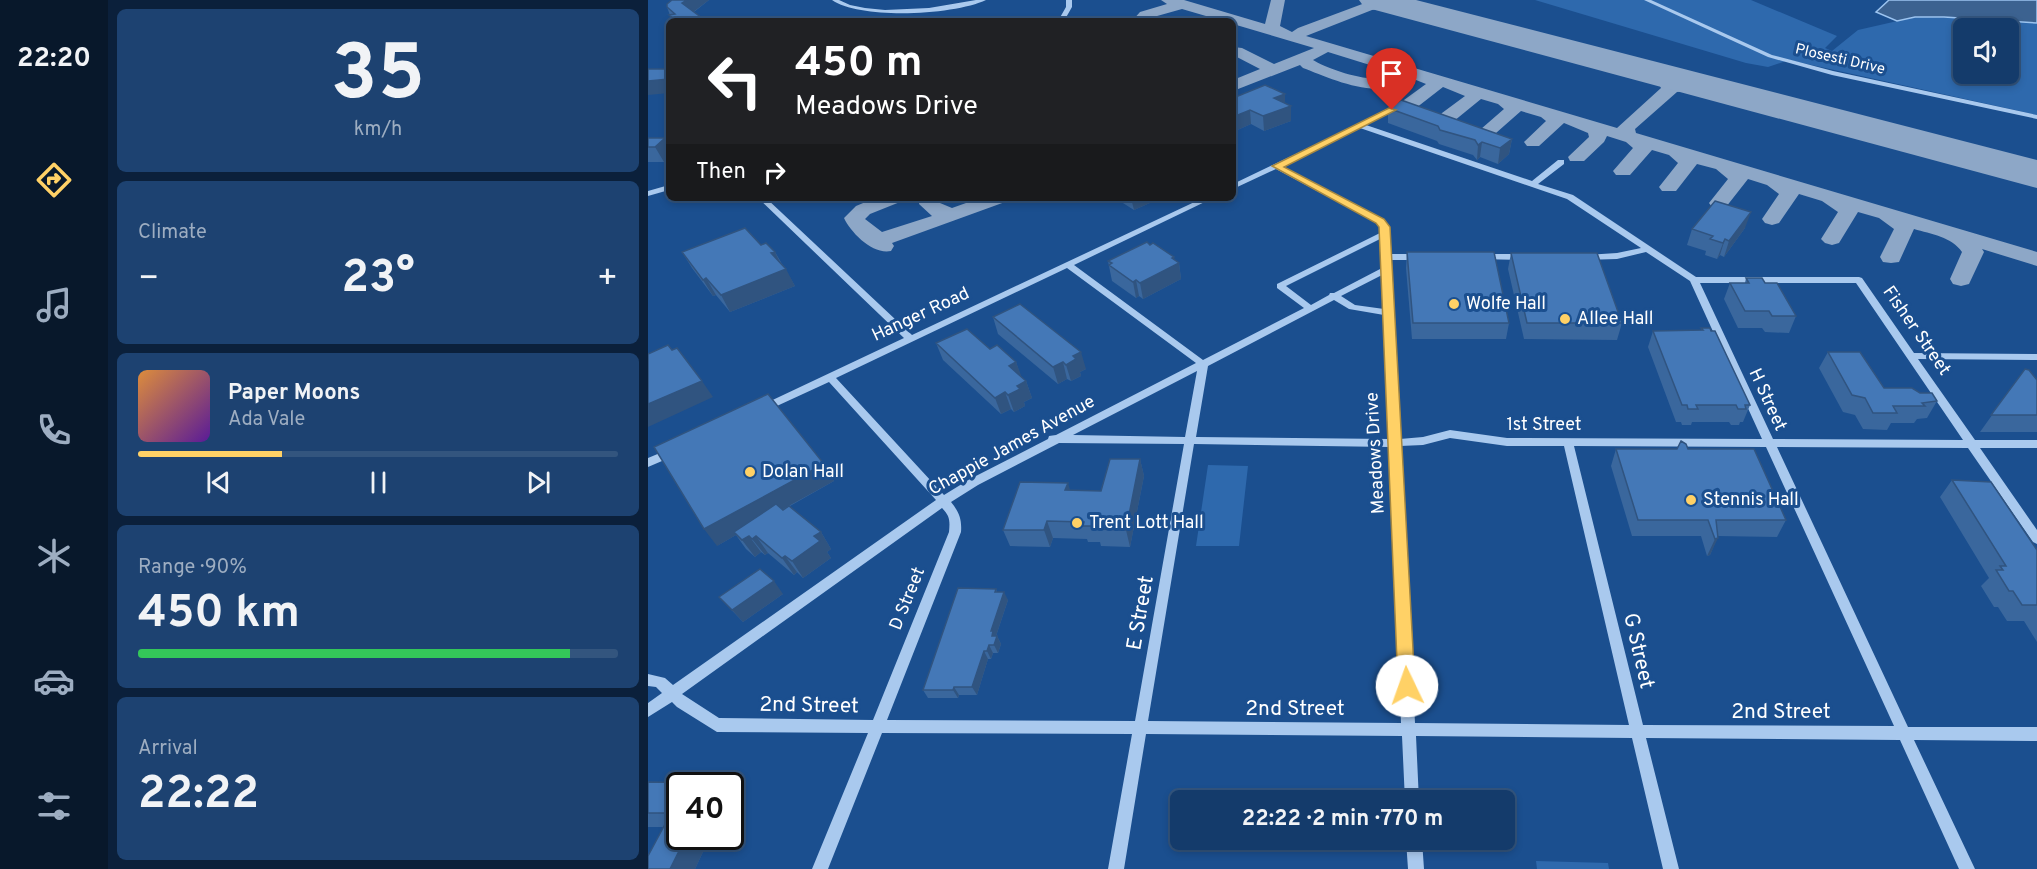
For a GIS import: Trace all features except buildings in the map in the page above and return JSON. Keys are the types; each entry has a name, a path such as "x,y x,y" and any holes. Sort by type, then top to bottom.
{"street":[{"path":"835,0 854,7 899,11 945,9 983,0"},
{"path":"1063,18 1069,7 1069,0"},
{"name":"Plosesti Drive","path":"1647,0 1770,56 1832,73 2037,117"},
{"path":"1236,186 1392,110"},
{"path":"1361,126 1570,197 1694,279"},
{"path":"1533,184 1561,162"},
{"path":"1276,166 1380,221 1384,227 1385,234 1280,286 1309,308"},
{"path":"648,194 666,188"},
{"path":"765,201 911,339"},
{"name":"Hanger Road","path":"749,415 1203,201"},
{"name":"Meadows Drive","path":"1385,234 1412,790"},
{"path":"1572,258 1617,256 1648,249"},
{"path":"1386,263 1435,257"},
{"path":"1468,257 1538,258"},
{"name":"Chappie James Avenue","path":"648,711 943,501 1053,439 1333,296 1386,263"},
{"path":"1067,264 1203,363"},
{"name":"Fisher Street","path":"1694,279 1859,280 2037,538"},
{"name":"H Street","path":"1694,279 1967,869"},
{"path":"1333,296 1352,307 1388,313"},
{"path":"1911,356 2037,357"},
{"name":"E Street","path":"1116,869 1203,363"},
{"name":"D Street","path":"820,869 955,532 956,521 953,512 830,377"},
{"name":"1st Street","path":"1053,439 1394,443 1423,441 1450,434 1496,442 2037,444"},
{"name":"G Street","path":"1568,442 1671,869"},
{"path":"648,463 678,449"},
{"name":"2nd Street","path":"648,680 660,681 671,694 717,725 876,728 2037,734"},
{"path":"1415,850 1416,869"}],"shaded area":[{"path":"1535,0 1751,0 1837,36 1825,48 1832,51 1858,30 1915,17 1957,18 1953,18 1953,84 2019,84 2019,21 2037,23 2037,115 1789,60 1768,67 1746,63"},
{"path":"1889,0 2037,0 2037,23 2019,22 2019,18 1915,17 1897,21 1876,12"},
{"path":"1208,465 1248,466 1239,546 1196,546"},
{"path":"1536,861 1608,863 1609,869 1537,869"}],"taxiway":[{"path":"1168,0 1182,4"},
{"path":"1278,0 1272,27 1279,33"},
{"path":"1142,18 1145,15 1182,4"},
{"path":"1182,4 1228,18"},
{"path":"1301,39 1297,36 1303,31 1370,6 1391,4"},
{"path":"1236,20 1427,77"},
{"path":"1237,51 1267,66 1268,70 1263,74"},
{"path":"1308,56 1321,51"},
{"path":"1236,85 1308,56"},
{"path":"1308,56 1304,60 1309,65 1344,77 1372,83 1384,84 1394,80 1400,73 1392,67"},
{"path":"1653,73 1667,82 1669,89"},
{"path":"1410,104 1435,86 1434,82 1427,77"},
{"path":"1427,77 1504,100"},
{"path":"1632,138 1627,135 1626,128 1672,87 1700,85"},
{"path":"1448,117 1473,99 1473,94 1466,89"},
{"path":"1490,129 1513,110 1512,106 1504,100"},
{"path":"1504,100 1588,125"},
{"path":"1533,142 1555,124 1554,119 1547,113"},
{"path":"1577,157 1598,138 1597,131 1588,125"},
{"path":"1588,125 1632,138"},
{"path":"1623,171 1643,149 1632,138"},
{"path":"1632,138 1675,151"},
{"path":"1669,187 1688,163 1686,158 1675,151"},
{"path":"1675,151 2037,259"},
{"path":"1719,203 1738,179 1735,173 1723,166"},
{"path":"1772,219 1789,194 1785,188 1774,181"},
{"path":"1830,198 1842,204 1848,211 1832,239"},
{"path":"871,235 854,218 863,210 886,201"},
{"path":"930,201 929,204 940,212 956,214"},
{"path":"956,214 990,201"},
{"path":"956,214 961,213"},
{"path":"871,235 882,238 896,236 956,214"},
{"path":"1886,214 1904,228 1904,233 1891,257"},
{"path":"1952,234 1966,242 1973,252 1961,279"},
{"path":"871,235 883,246"}],"runway":[{"path":"1376,0 2037,174"}],"place":[{"name":"Wolfe Hall","path":"1454,304"},
{"name":"Allee Hall","path":"1565,319"},
{"name":"Dolan Hall","path":"750,472"},
{"name":"Stennis Hall","path":"1691,500"},
{"name":"Trent Lott Hall","path":"1077,523"}],"route":[{"path":"1392,110 1276,166 1380,221 1384,227 1407,686"}]}
